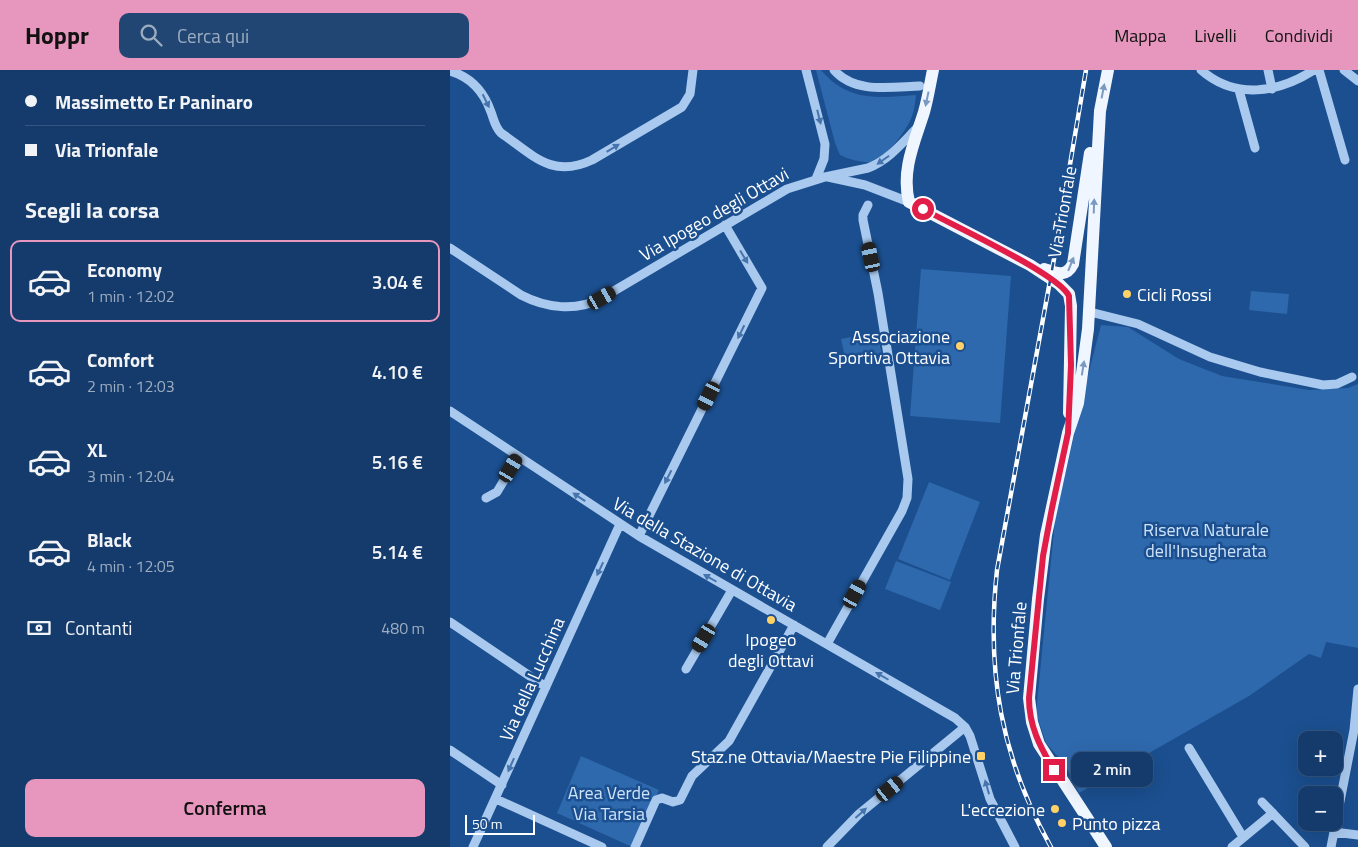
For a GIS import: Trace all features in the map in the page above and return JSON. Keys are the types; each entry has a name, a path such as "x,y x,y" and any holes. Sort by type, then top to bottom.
{"main road":[{"path":"909,202 906,183 908,165 925,109 933,70"},
{"name":"Via Trionfale","path":"1030,265 1058,274 1066,273 1072,267 1093,138 1108,70"},
{"name":"Via Trionfale","path":"1100,111 1090,312 1078,402 1068,433 1043,556 1029,705 1033,729 1042,751 1106,847"},
{"name":"Via Ipogeo degli Ottavi","path":"909,202 1030,265"},
{"name":"Via Trionfale","path":"1030,265 1064,287 1069,296 1071,365 1068,433"}],"street":[{"path":"450,71 466,78 482,94 488,102 496,128 501,133 547,164 565,168 578,166 592,160 682,107 691,91 692,70"},
{"path":"806,70 825,144 820,178 864,169 877,164 892,153 918,127"},
{"path":"834,70 847,81 861,86 920,86"},
{"path":"1200,70 1219,83 1239,90 1256,91 1272,89 1289,83 1314,70"},
{"path":"1268,70 1272,89"},
{"path":"1319,70 1345,160"},
{"path":"1344,70 1358,81"},
{"path":"1239,90 1255,148"},
{"name":"Via Ipogeo degli Ottavi","path":"450,248 527,298 546,305 572,307 592,303 602,298 786,189 820,178 865,185 909,202"},
{"path":"827,644 902,511 909,492 878,293 863,220 863,215 868,205"},
{"path":"639,536 762,288 725,225"},
{"path":"1090,312 1138,324 1206,355 1260,372 1323,385 1337,384 1352,378"},
{"name":"Via della Stazione di Ottavia","path":"450,411 639,536 955,718 965,727 976,748 994,807 1015,847"},
{"path":"486,498 497,492 518,457"},
{"name":"Via della Lucchina","path":"473,847 620,524"},
{"path":"686,669 732,590"},
{"path":"450,622 546,687"},
{"path":"635,847 657,799 662,798 673,802 680,800 692,776 729,740 794,625"},
{"path":"1331,847 1356,729 1358,690"},
{"path":"827,847 859,814 965,727"},
{"path":"1189,748 1243,837"},
{"path":"450,750 502,785"},
{"path":"496,799 602,847"},
{"path":"1262,802 1305,847"},
{"path":"1232,847 1273,813"},
{"path":"1334,832 1358,835"}],"green space":[{"path":"816,70 821,70 842,88 864,96 916,95 910,121 893,146 881,157 867,162 840,155 835,143"},
{"name":"Associazione Sportiva Ottavia","path":"921,269 1011,276 1000,423 910,416"},
{"path":"1251,291 1289,294 1287,314 1249,310"},
{"name":"Riserva Naturale dell'Insugherata","path":"1101,325 1128,327 1179,359 1222,376 1309,390 1348,388 1358,384 1358,648 1326,642 1321,658 1309,654 1249,696 1079,793 1066,766 1046,743 1036,713 1055,520"},
{"path":"877,332 882,355 846,362 841,339"},
{"path":"929,482 980,502 950,580 898,559"},
{"path":"896,561 951,582 940,610 885,589"},
{"name":"Area Verde Via Tarsia","path":"581,756 659,790 632,847 557,813"}],"railway":[{"path":"1051,847 1020,781 1009,747 996,679 994,608 997,570 1054,259 1086,70"}],"place":[{"name":"Cicli Rossi","path":"1127,294"},
{"name":"Associazione Sportiva Ottavia","path":"960,346"},
{"name":"Ipogeo degli Ottavi","path":"771,620"},
{"name":"Staz.ne Ottavia/Maestre Pie Filippine","path":"981,756"},
{"name":"L'eccezione","path":"1055,809"},
{"name":"Punto pizza","path":"1062,823"}],"route":[{"path":"923,209 1030,265 1064,287 1069,296 1071,306 1071,365 1068,433 1046,535 1029,698 1033,729 1042,751 1054,770"}]}
